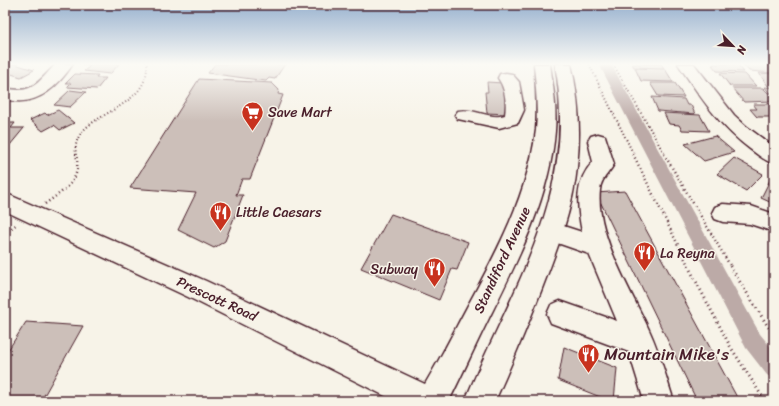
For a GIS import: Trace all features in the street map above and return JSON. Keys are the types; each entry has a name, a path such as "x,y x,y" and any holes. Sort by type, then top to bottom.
{"main road":[{"path":"5,93 17,97 26,97 46,83"},
{"path":"464,115 500,122 510,120 514,114 511,83"},
{"name":"Standiford Avenue","path":"433,401 499,274 520,227 531,196 541,157 546,118 545,83"},
{"path":"557,83 561,96 569,106"},
{"path":"480,401 525,300 562,198 570,126 567,83"},
{"path":"700,83 727,119 740,132 774,156"},
{"path":"598,141 604,164 595,173 590,184 589,200 592,226 598,247 640,342 659,401"},
{"name":"Prescott Road","path":"5,201 197,289 427,401"},
{"path":"723,213 751,215 774,223"},
{"path":"551,231 598,247"},
{"path":"560,314 640,342"}],"path":[{"path":"60,193 75,178 78,169 75,148 80,134 89,126 130,99 142,88 144,83"},
{"path":"598,83 687,264 722,331 752,383 765,401"},
{"path":"624,83 710,234 774,336"}],"building":[{"path":"66,83 102,83 97,89 67,87 71,83"},
{"path":"197,83 272,83 279,90 278,94 283,95 250,179 242,179 236,195 243,195 225,241 214,248 178,230 196,193 130,188"},
{"path":"487,83 503,83 507,114 487,113 485,92 488,92"},
{"path":"650,83 675,83 684,97 658,96"},
{"path":"728,83 753,83 756,86 730,86"},
{"path":"766,83 774,83 774,86 768,86"},
{"path":"765,87 774,88 774,93 769,93"},
{"path":"732,88 763,88 774,99 774,101 744,102"},
{"path":"70,90 86,92 70,107 54,105"},
{"path":"652,97 684,99 687,105 691,105 695,114 658,111"},
{"path":"753,104 774,104 774,117 757,117 750,109 757,109"},
{"path":"58,110 74,123 60,130 54,125 43,131 30,120 45,113 47,115"},
{"path":"664,113 700,115 709,131 682,130 679,125 669,124"},
{"path":"5,123 15,123 11,128 24,128 5,151"},
{"path":"715,136 734,152 704,161 685,144"},
{"path":"734,158 763,174 746,191 717,174"},
{"path":"772,176 774,177 774,204 761,198"},
{"path":"625,191 739,401 697,401 596,193"},
{"path":"391,214 468,242 457,270 452,269 439,300 361,268"},
{"path":"26,322 83,326 41,401 5,401 5,355"},
{"name":"Mountain Mike's","path":"564,347 617,368 614,401 610,401 558,380"}],"waterway":[{"path":"615,83 753,341 774,368"}],"place":[{"name":"Save Mart","path":"253,132"},
{"name":"Little Caesars","path":"221,232"},
{"name":"La Reyna","path":"644,272"},
{"name":"Subway","path":"434,288"},
{"name":"Mountain Mike's","path":"588,374"}]}
